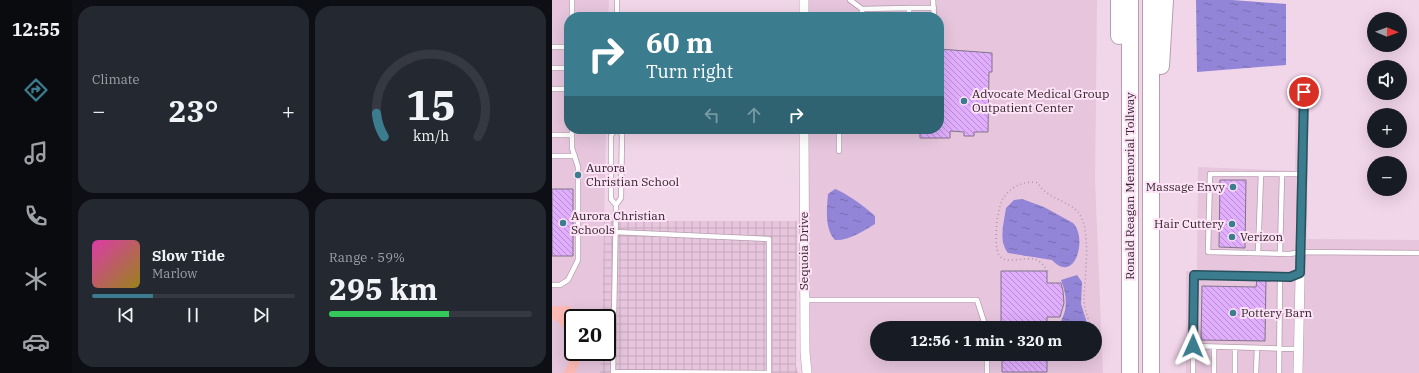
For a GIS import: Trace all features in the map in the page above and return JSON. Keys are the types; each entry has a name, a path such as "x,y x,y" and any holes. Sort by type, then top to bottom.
{"highway":[{"path":"1119,0 1120,84 1130,134"},
{"name":"Ronald Reagan Memorial Tollway","path":"1130,0 1130,373"},
{"name":"Ronald Reagan Memorial Tollway","path":"1151,0 1151,373"},
{"path":"1151,108 1160,83 1165,0"}],"street":[{"path":"804,0 804,12"},
{"path":"1298,373 1304,92"},
{"name":"Sequoia Drive","path":"804,134 804,300 807,373"}],"lane":[{"path":"572,0 572,12"},
{"path":"617,0 617,12"},
{"path":"850,0 862,9 934,8"},
{"path":"933,0 934,12"},
{"path":"552,47 564,47"},
{"path":"552,68 564,68"},
{"path":"552,89 564,89"},
{"path":"612,134 611,136 611,199 616,205"},
{"path":"615,232 769,239 768,373 613,372 615,232 616,205 621,198 622,134"},
{"path":"838,151 839,134"},
{"path":"552,135 572,135 572,148 578,167 578,260 568,280 560,285 552,285"},
{"path":"552,156 575,156"},
{"path":"1302,174 1210,174 1208,252 1280,254 1300,252 1419,253"},
{"path":"1258,253 1261,174"},
{"path":"1280,254 1282,174"},
{"path":"1193,373 1194,275 1290,277 1300,273"},
{"path":"1279,373 1280,277"},
{"path":"804,300 977,300 984,321"},
{"path":"1193,346 1299,349"},
{"path":"1214,347 1214,373"},
{"path":"1235,348 1235,373"},
{"path":"1256,348 1256,373"},
{"path":"987,361 987,373"}],"path":[{"path":"1048,271 1041,262 1033,259 1004,260 999,256 996,247 997,220 1003,198 1015,187 1028,181 1038,183 1042,191 1078,212 1083,224 1087,245 1084,305 1090,321"}],"shaded area":[{"name":"Aurora Christian School","path":"552,0 609,0 608,12 564,12 564,134 606,134 602,309 564,309 564,361 601,361 600,373 552,373"},
{"path":"808,0 1097,0 1095,181 1101,321 870,321 870,361 1102,361 1102,349 1103,373 812,373 809,347 808,134 944,134 944,12 808,12"},
{"path":"1296,90 1309,90 1307,239 1419,240 1419,373 1186,373 1186,271 1197,271 1198,167 1295,171"},
{"path":"604,221 797,221 796,366 798,373 600,373 601,361 616,361 616,309 602,309"},
{"path":"552,306 571,306 571,309 564,309 564,328 552,318"},
{"path":"569,361 580,361 575,373 563,373"}],"water":[{"path":"1196,0 1232,0 1286,4 1286,65 1197,72"},
{"path":"835,189 862,205 875,216 875,224 845,239 835,240 829,230 827,212 828,194"},
{"path":"1022,199 1044,207 1073,223 1077,230 1079,248 1073,263 1067,267 1060,266 1052,260 1008,253 1002,237 1006,208 1014,200"},
{"path":"1077,275 1082,282 1081,304 1086,321 1061,321 1065,311 1066,299 1061,280"}],"building":[{"name":"Advocate Medical Group Outpatient Center","path":"944,49 992,53 992,72 989,72 988,132 974,132 974,136 964,136 964,132 950,131 950,138 920,138 920,134 944,134"},
{"path":"1220,180 1246,180 1245,248 1219,247"},
{"name":"Aurora Christian Schools","path":"552,189 573,189 573,256 552,256"},
{"path":"1001,271 1047,271 1047,283 1061,283 1064,303 1060,317 1047,317 1047,321 1001,321"},
{"name":"Pottery Barn","path":"1257,280 1266,280 1265,341 1201,340 1202,286 1256,287"},
{"path":"1002,361 1047,361 1047,372 1002,372"}],"place":[{"name":"Advocate Medical Group Outpatient Center","path":"964,101"},
{"name":"Aurora Christian School","path":"578,175"},
{"name":"Massage Envy","path":"1233,187"},
{"name":"Aurora Christian Schools","path":"563,223"},
{"name":"Hair Cuttery","path":"1232,224"},
{"name":"Verizon","path":"1232,237"},
{"name":"Pottery Barn","path":"1233,313"}],"route":[{"path":"1193,346 1194,275 1290,277 1300,273 1304,92"}]}
